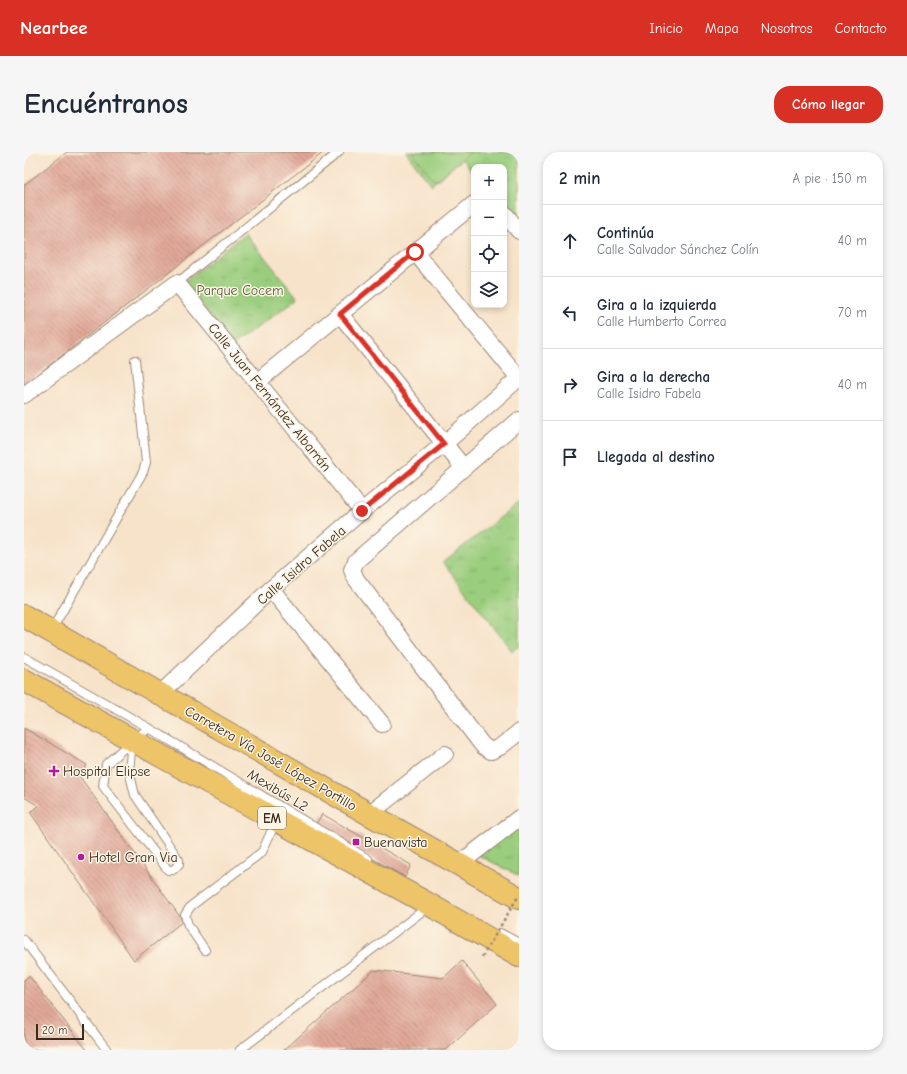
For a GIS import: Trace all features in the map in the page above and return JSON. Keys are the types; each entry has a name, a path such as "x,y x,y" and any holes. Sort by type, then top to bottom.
{"main road":[{"name":"Carretera Vía José López Portillo","path":"24,616 519,898"},
{"name":"EM","path":"24,680 430,905 519,956"}],"street":[{"path":"257,382 471,206"},
{"path":"507,217 519,231"},
{"path":"415,252 519,378"},
{"name":"Calle Juan Fernández Albarrán","path":"177,283 362,511"},
{"path":"24,395 177,283"},
{"path":"340,314 463,467"},
{"name":"Calle Isidro Fabela","path":"160,694 272,589 362,511 444,444 519,378"},
{"path":"519,420 356,561 352,570 356,579 483,746 491,751 500,747 519,732"},
{"path":"272,589 382,724"},
{"path":"370,814 445,754"},
{"path":"459,864 519,818"}],"lane":[{"path":"177,283 339,152"},
{"path":"51,632 143,472 146,462 135,360"},
{"name":"Mexibús L2","path":"24,657 149,728 378,864"},
{"name":"Mexibús L2","path":"100,669 423,854"},
{"path":"132,740 129,771 134,795 179,860 179,864 173,870 168,870 103,786 106,764 132,740 149,728"},
{"path":"205,950 188,925 185,915 191,906 262,852 276,820"},
{"path":"240,1050 430,905"},
{"path":"492,928 519,943"},
{"path":"24,940 107,1050"}],"path":[{"path":"482,957 519,894"}],"green space":[{"path":"406,152 519,152 519,213 510,221 507,216 507,164 471,164 471,170 462,159 431,185"},
{"path":"412,152 471,152 435,181"},
{"name":"Parque Cocem","path":"245,233 298,298 233,345 184,282"},
{"path":"519,503 519,646 512,651 443,562"},
{"path":"519,823 519,876 478,855"}],"building":[{"path":"67,152 324,152 24,385 24,185"},
{"path":"24,728 87,765 80,777 183,921 134,960 30,812 39,806 24,797"},
{"path":"322,814 411,865 405,877 315,826"},
{"path":"462,961 497,1004 446,1050 284,1050 374,970 443,978"},
{"path":"29,976 87,1050 24,1050 24,980"}],"place":[{"name":"Hospital Elipse","path":"54,771"},
{"name":"Buenavista","path":"356,842"},
{"name":"Hotel Gran Via","path":"81,857"}],"route":[{"path":"362,511 444,444 340,314 415,252"}]}
